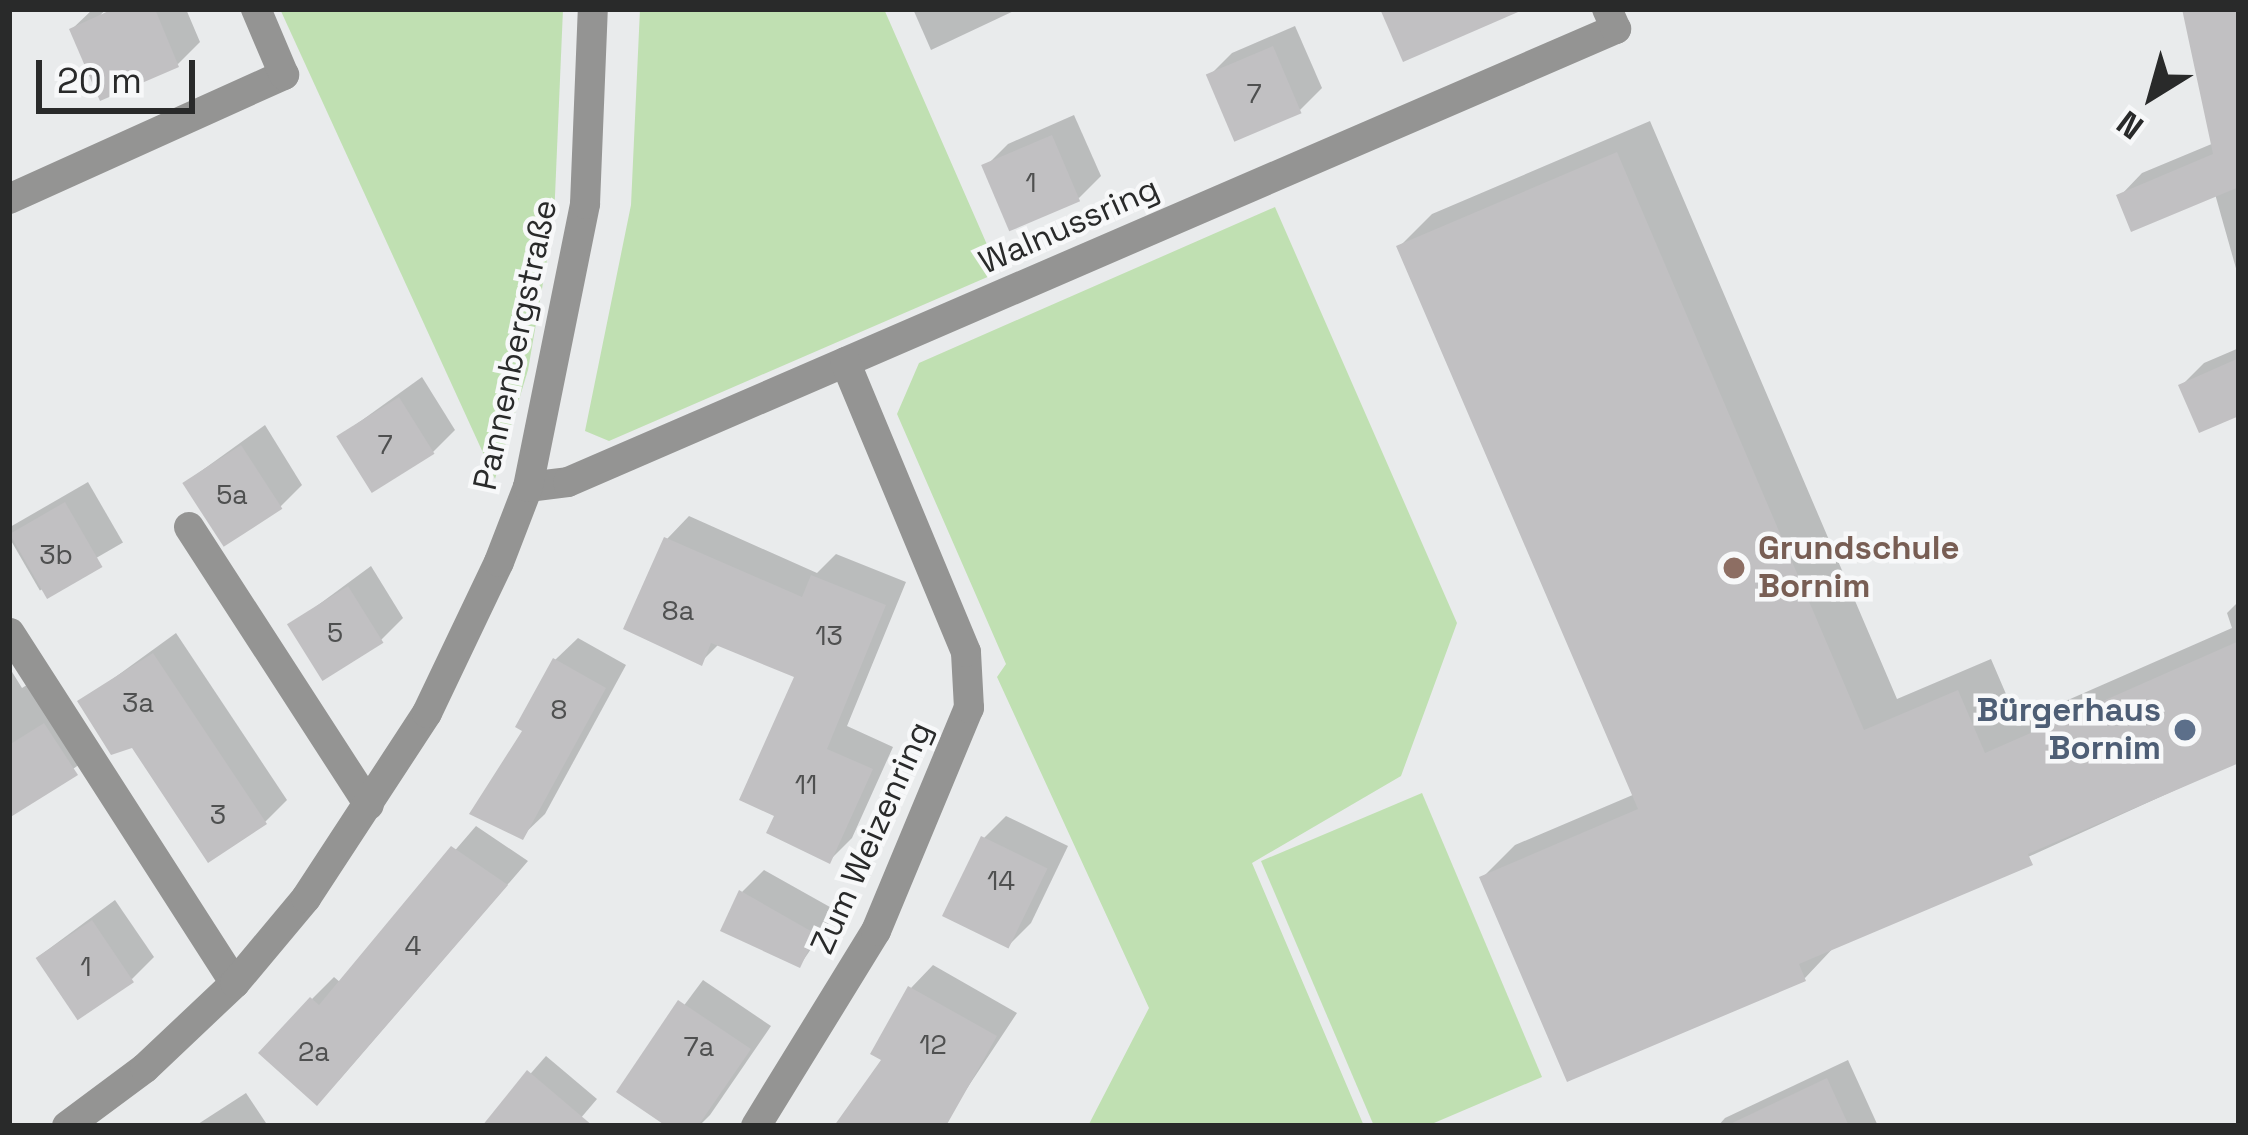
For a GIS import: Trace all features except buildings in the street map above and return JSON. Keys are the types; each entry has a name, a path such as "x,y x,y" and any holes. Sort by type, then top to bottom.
{"street":[{"path":"9,199 284,75 256,9"},
{"name":"Pannenbergstraße","path":"67,1126 145,1068 235,983 306,898 427,713 528,487 585,204 592,9"},
{"name":"Walnussring","path":"528,487 568,482 1616,29 1607,9"},
{"name":"Zum Weizenring","path":"756,1126 876,931 969,708 966,652 845,362"},
{"path":"189,527 369,805"},
{"path":"10,633 235,983"}],"green space":[{"path":"280,9 563,9 554,219 528,370 495,479"},
{"path":"640,9 884,9 999,272 609,441 585,431 631,205"},
{"path":"1275,207 1457,623 1401,776 1252,863 1364,1126 1088,1126 1149,1008 997,677 1006,664 897,414 919,363"},
{"path":"1422,793 1542,1077 1427,1126 1374,1126 1261,861"}],"place":[{"name":"Grundschule Bornim","path":"1734,568"},
{"name":"Bürgerhaus Bornim","path":"2185,730"}]}
